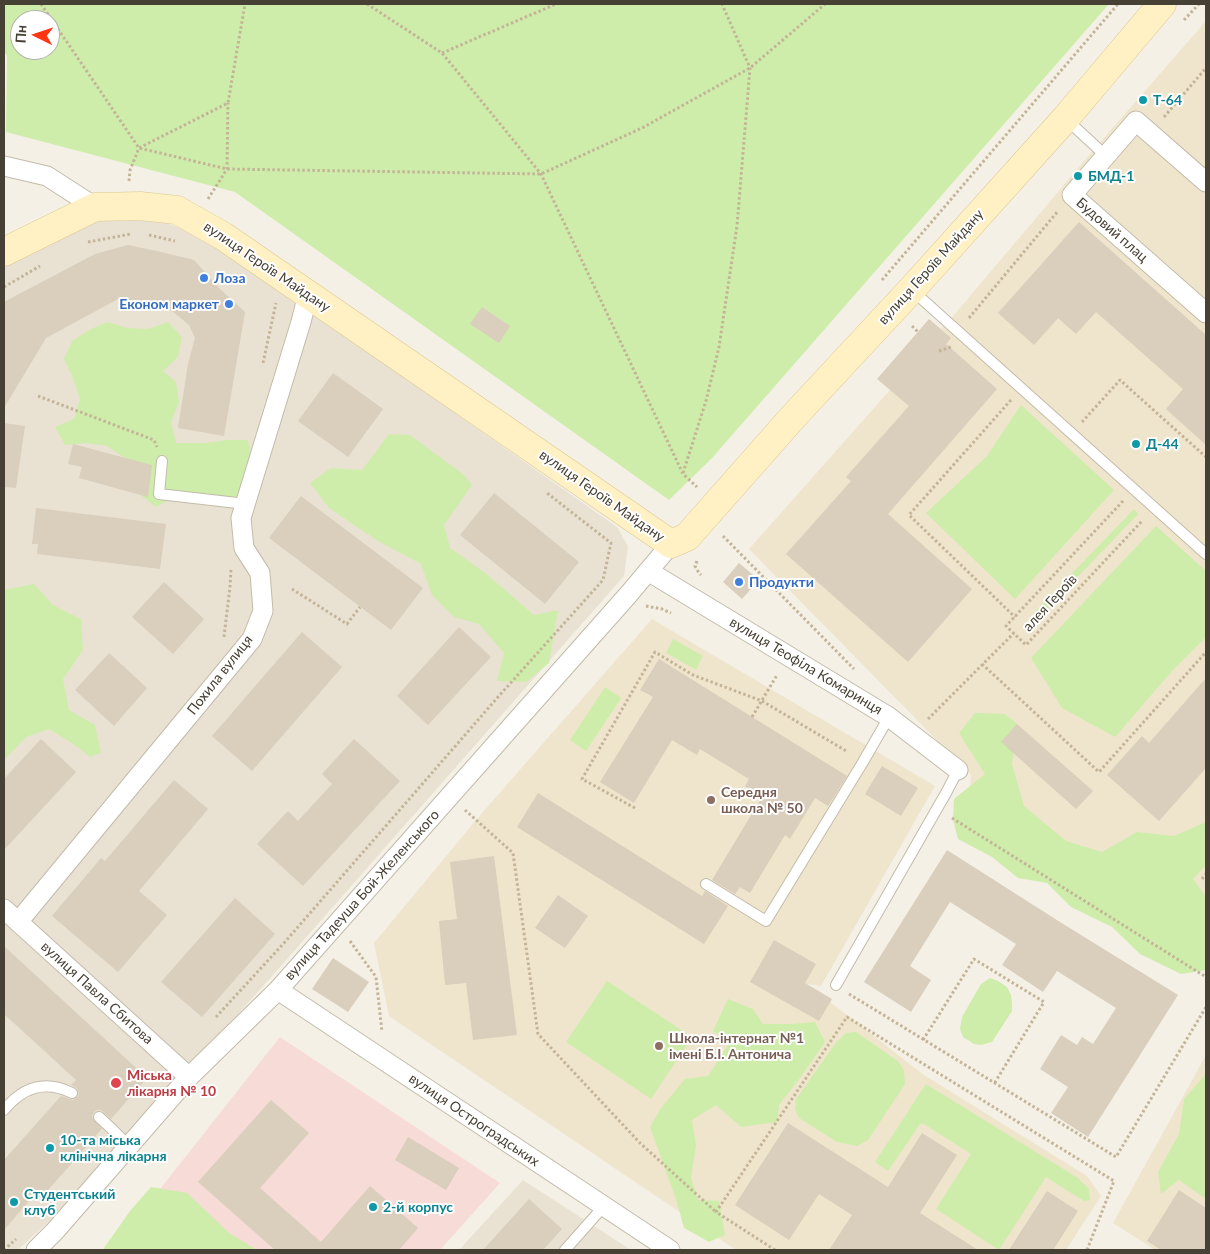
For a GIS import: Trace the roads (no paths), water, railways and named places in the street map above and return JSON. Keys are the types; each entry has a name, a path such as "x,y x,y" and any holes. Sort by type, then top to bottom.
{"main road":[{"name":"вулиця Героїв Майдану","path":"4,252 95,208 140,206 177,210 223,236 671,544 687,537 793,417 912,289 1065,119 1162,4"}],"street":[{"name":"Будовий плац","path":"1206,182 1136,120 1072,194 1206,313"},
{"path":"4,166 47,176 95,208"},
{"name":"Похила вулиця","path":"18,922 252,639 262,611 260,572 244,548 242,518 302,322 308,294"},
{"name":"вулиця Тадеуша Бой-Желенського","path":"44,1247 190,1076 278,990 671,544"},
{"name":"вулиця Теофіла Комаринця","path":"648,571 889,717 958,770"},
{"name":"вулиця Павла Сбитова","path":"4,910 190,1076"},
{"name":"вулиця Остроградських","path":"278,990 670,1250"}],"lane":[{"path":"1065,119 1106,156"},
{"path":"912,289 1206,554"},
{"path":"162,461 158,494 246,504"},
{"path":"706,884 766,922 864,762 889,717"},
{"path":"836,986 958,770"},
{"path":"4,1110 12,1101 28,1089 57,1087 72,1093"},
{"path":"99,1117 129,1146"},
{"path":"565,1250 604,1206"}],"place":[{"name":"Т-64","path":"1143,100"},
{"name":"БМД-1","path":"1078,176"},
{"name":"Лоза","path":"204,278"},
{"name":"Економ маркет","path":"229,304"},
{"name":"Д-44","path":"1136,444"},
{"name":"Продукти","path":"739,582"},
{"name":"Середня школа № 50","path":"711,800"},
{"name":"Школа-інтернат №1 імені Б.І. Антонича","path":"659,1046"},
{"name":"Міська лікарня № 10","path":"116,1083"},
{"name":"10-та міська клінічна лікарня","path":"50,1148"},
{"name":"Студентський клуб","path":"14,1202"},
{"name":"2-й корпус","path":"373,1207"}]}
